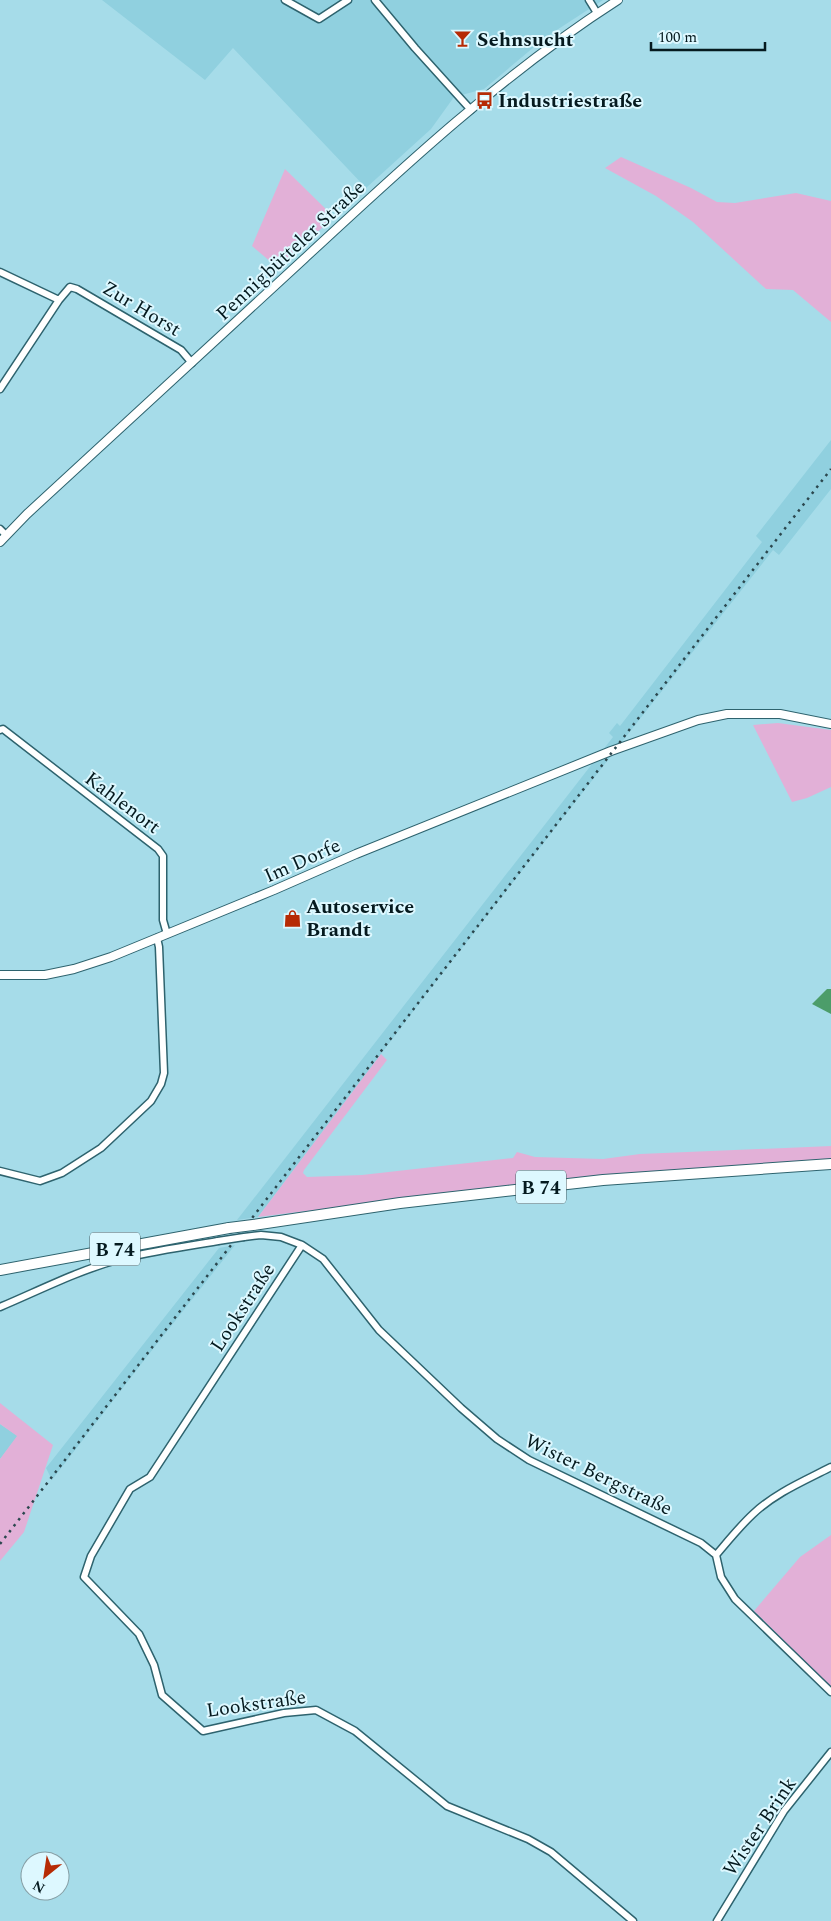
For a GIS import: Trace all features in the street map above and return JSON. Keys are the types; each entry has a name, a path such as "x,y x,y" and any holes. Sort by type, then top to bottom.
{"main road":[{"name":"B 74","path":"0,1270 229,1228 400,1203 603,1180 831,1164"}],"street":[{"path":"285,0 319,20 348,0"},
{"path":"375,0 471,110"},
{"path":"589,0 597,13"},
{"name":"Pennigbütteler Straße","path":"0,542 3,532 192,363 369,199 533,59 618,0"},
{"path":"0,272 59,300 0,389"},
{"name":"Zur Horst","path":"59,300 70,287 77,289 181,350 192,363"},
{"name":"Im Dorfe","path":"0,975 45,974 74,969 111,957 356,854 612,751 698,720 727,714 780,714 831,724"},
{"name":"Kahlenort","path":"0,730 3,729 158,849 163,856 163,920 167,934"},
{"path":"0,1171 40,1181 62,1173 101,1148 151,1101 161,1084 164,1074 159,947 157,938"},
{"name":"Wister Bergstraße","path":"0,1307 116,1260 244,1237 261,1235 281,1237 302,1246 323,1259 379,1330 461,1408 497,1439 529,1460 701,1543 716,1555"},
{"name":"Lookstraße","path":"302,1246 150,1477 130,1488 91,1556 84,1577 139,1634 154,1664 162,1696 203,1730 284,1713 316,1710 355,1731 446,1806 528,1839 552,1852 633,1921"},
{"path":"830,1469 810,1477 760,1509 716,1555 721,1577 735,1599 831,1692"},
{"name":"Wister Brink","path":"717,1921 784,1811 831,1752"}],"shaded area":[{"path":"102,0 603,0 546,37 484,89 454,97 431,129 366,188 233,48 205,80"},
{"path":"621,157 691,188 717,202 735,203 796,193 831,201 831,322 793,290 766,289 693,222 656,196 605,168"},
{"path":"285,169 334,217 278,268 252,246"},
{"path":"831,440 831,489 779,555 773,550 632,729 421,1001 258,1217 237,1220 613,737 609,733 617,723 620,726 762,542 756,536"},
{"path":"778,723 831,730 831,787 807,798 792,802 753,725"},
{"path":"827,989 831,989 831,1014 812,1004"},
{"path":"381,1054 387,1060 304,1170 303,1173 307,1177 362,1175 513,1158 517,1152 535,1157 603,1159 640,1154 831,1146 831,1160 714,1167 525,1184 258,1217"},
{"path":"235,1245 52,1480 46,1468 219,1248"},
{"path":"0,1403 53,1445 24,1532 0,1561 0,1459 17,1436 0,1424"},
{"path":"0,1424 18,1436 0,1459"},
{"path":"831,1535 831,1687 754,1611 800,1557"}],"railway":[{"path":"0,1544 831,469"}],"place":[{"name":"Sehnsucht","path":"463,39"},
{"name":"Industriestraße","path":"484,100"},
{"name":"Autoservice Brandt","path":"292,918"}]}
